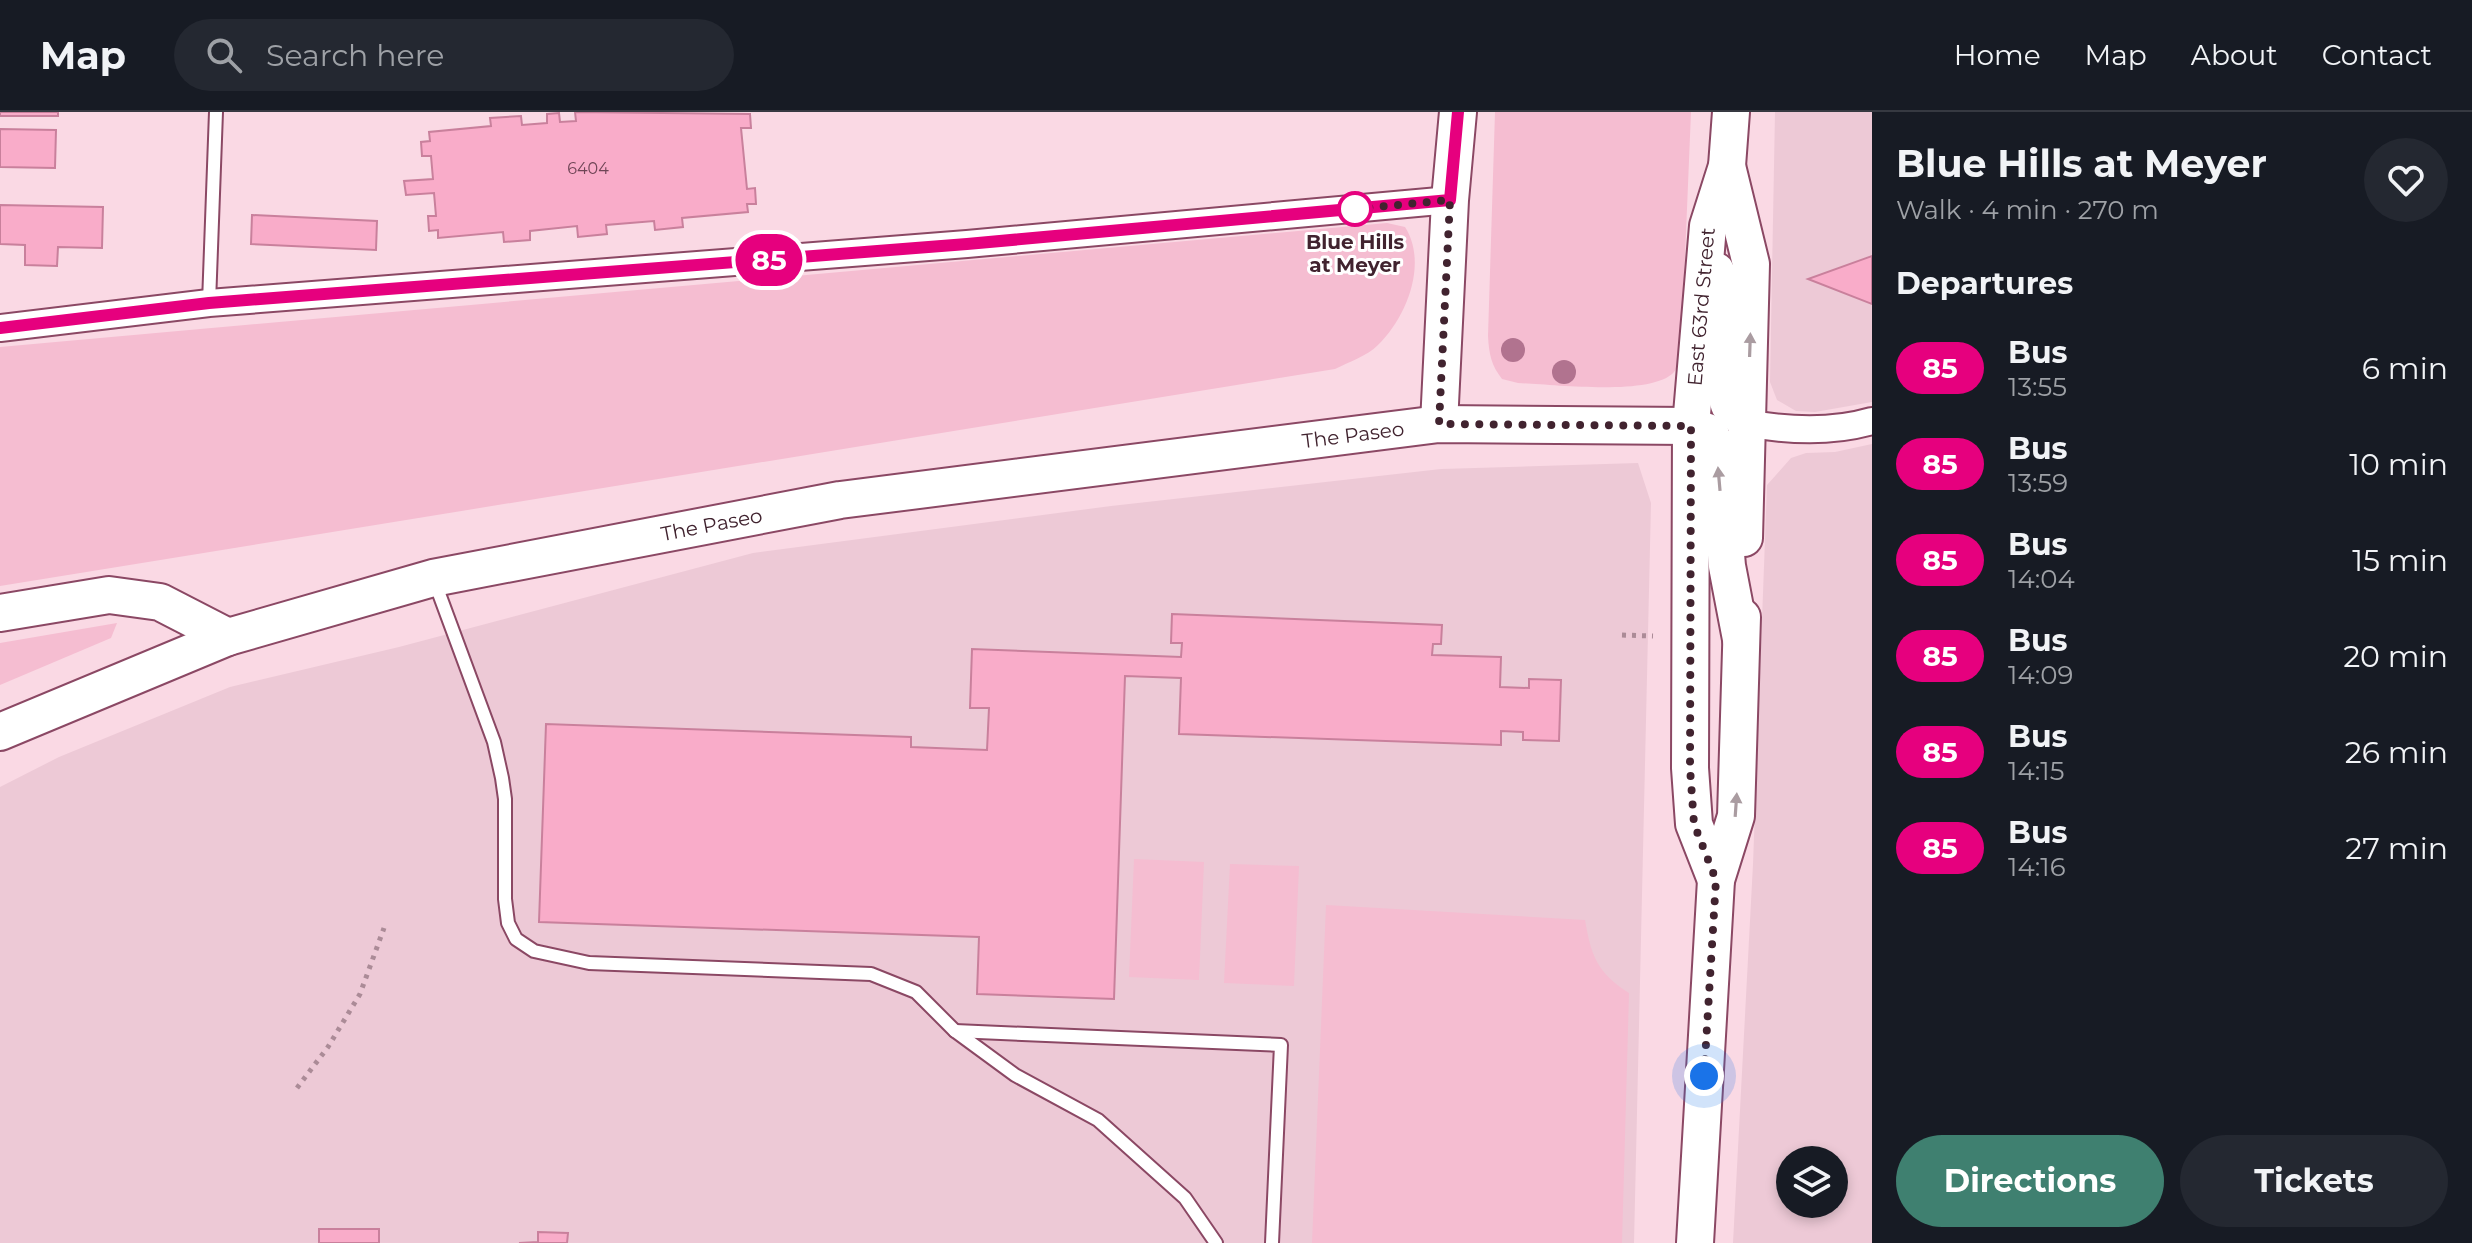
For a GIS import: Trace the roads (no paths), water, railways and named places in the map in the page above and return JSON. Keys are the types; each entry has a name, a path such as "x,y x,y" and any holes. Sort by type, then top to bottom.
{"main road":[{"path":"1439,424 1450,200 1458,112"},
{"name":"East 63rd Street","path":"1716,880 1694,824 1690,768 1691,426 1708,226 1727,166 1731,112"},
{"name":"East 63rd Street","path":"1695,1243 1716,880 1736,816 1751,264 1727,166"},
{"path":"1708,226 1724,318 1721,377 1729,405 1747,423"},
{"name":"The Paseo","path":"0,732 228,637 433,578 840,500 1439,424 1691,426"},
{"path":"1691,426 1710,433 1717,448 1727,566 1741,639"},
{"path":"0,613 109,595 160,602 228,637"}],"street":[{"path":"0,328 209,303 967,244 1450,200"},
{"path":"1747,423 1789,430 1831,429 1872,421"}],"lane":[{"path":"209,303 216,112"},
{"path":"433,578 494,742 505,799 505,899 508,923 516,939 534,951 589,963 871,974 916,992 955,1031 1015,1075 1098,1120 1185,1198 1216,1243"},
{"path":"955,1031 1281,1045 1272,1243"}],"place":[{"name":"Blue Hills at Meyer","path":"1355,209"}]}
